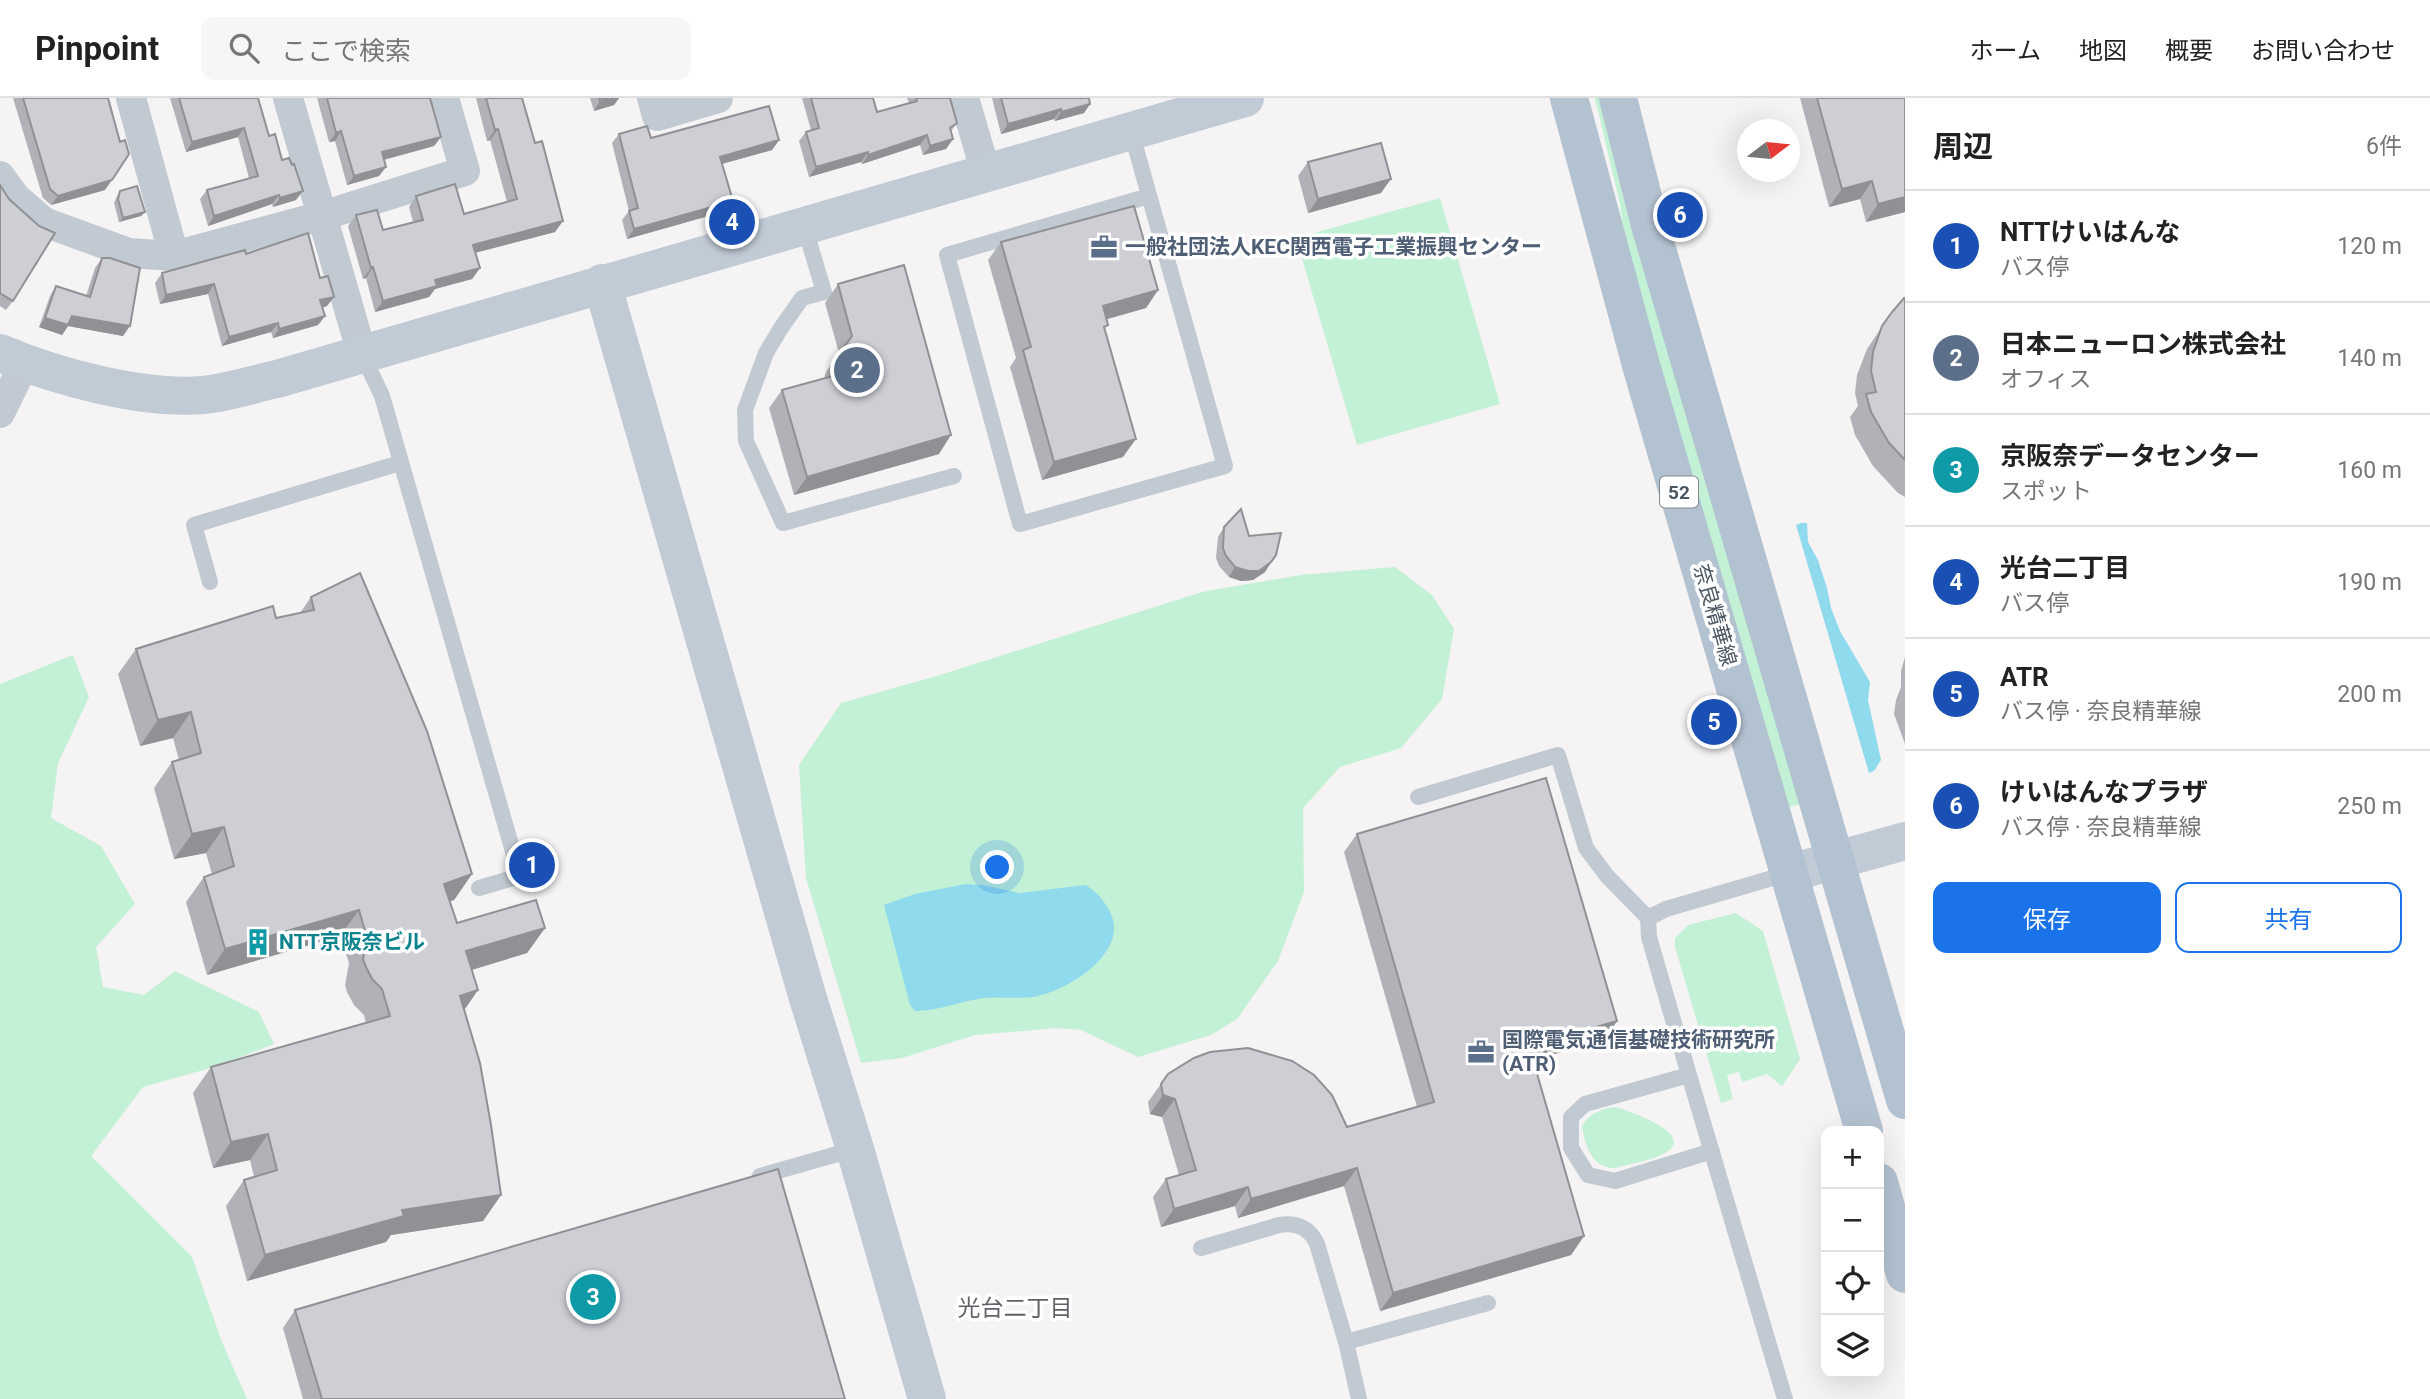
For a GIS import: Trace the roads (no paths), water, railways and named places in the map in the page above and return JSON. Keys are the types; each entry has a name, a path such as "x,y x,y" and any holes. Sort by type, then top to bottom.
{"main road":[{"name":"奈良精華線","path":"1569,98 1641,365 1863,1126"},
{"name":"52","path":"1618,98 1650,225 1905,1100"},
{"path":"1881,1189 1905,1274"}],"street":[{"path":"131,98 174,257"},
{"path":"288,98 362,354"},
{"path":"0,176 16,198 44,222 129,253 174,257 322,216 465,171 444,98"},
{"path":"652,98 657,116 718,98"},
{"path":"964,98 986,173"},
{"path":"0,412 12,358 148,395 205,395 277,379 1245,98"},
{"path":"602,283 807,995 855,1149 927,1399"},
{"path":"1790,873 1905,841"}],"lane":[{"path":"1131,131 1225,466 1020,524 947,255 1149,196"},
{"path":"804,225 824,292 802,298 781,328 766,353 745,410 746,441 783,523 954,476"},
{"path":"362,354 382,396 520,876 479,887"},
{"path":"210,582 194,525 400,463"},
{"path":"1418,797 1558,755 1586,848 1607,876 1648,918 1649,937 1785,1399"},
{"path":"1648,918 1667,909 1790,873"},
{"path":"1689,1075 1585,1104 1571,1117 1571,1148 1588,1175 1615,1181 1712,1151"},
{"path":"744,1181 855,1149"},
{"path":"1201,1248 1291,1223 1312,1234 1346,1342 1359,1399"},
{"path":"1346,1342 1488,1303"}],"water":[{"path":"1807,523 1808,542 1818,560 1840,631 1870,682 1868,700 1881,760 1874,771 1869,773 1796,525"},
{"path":"966,884 1020,893 1085,885 1095,892 1109,909 1114,922 1112,940 1106,952 1086,972 1049,993 1024,998 984,998 915,1011 910,1005 884,905 915,894"}],"place":[{"name":"けいはんなプラザ","path":"1680,215"},
{"name":"光台二丁目","path":"732,222"},
{"name":"一般社団法人KEC関西電子工業振興センター","path":"1104,247"},
{"name":"日本ニューロン株式会社","path":"857,370"},
{"name":"ATR","path":"1714,722"},
{"name":"NTTけいはんな","path":"532,865"},
{"name":"NTT京阪奈ビル","path":"258,942"},
{"name":"国際電気通信基礎技術研究所 (ATR)","path":"1481,1052"},
{"name":"京阪奈データセンター","path":"593,1297"}],"district":[{"name":"光台二丁目","path":"1015,1308"}]}
